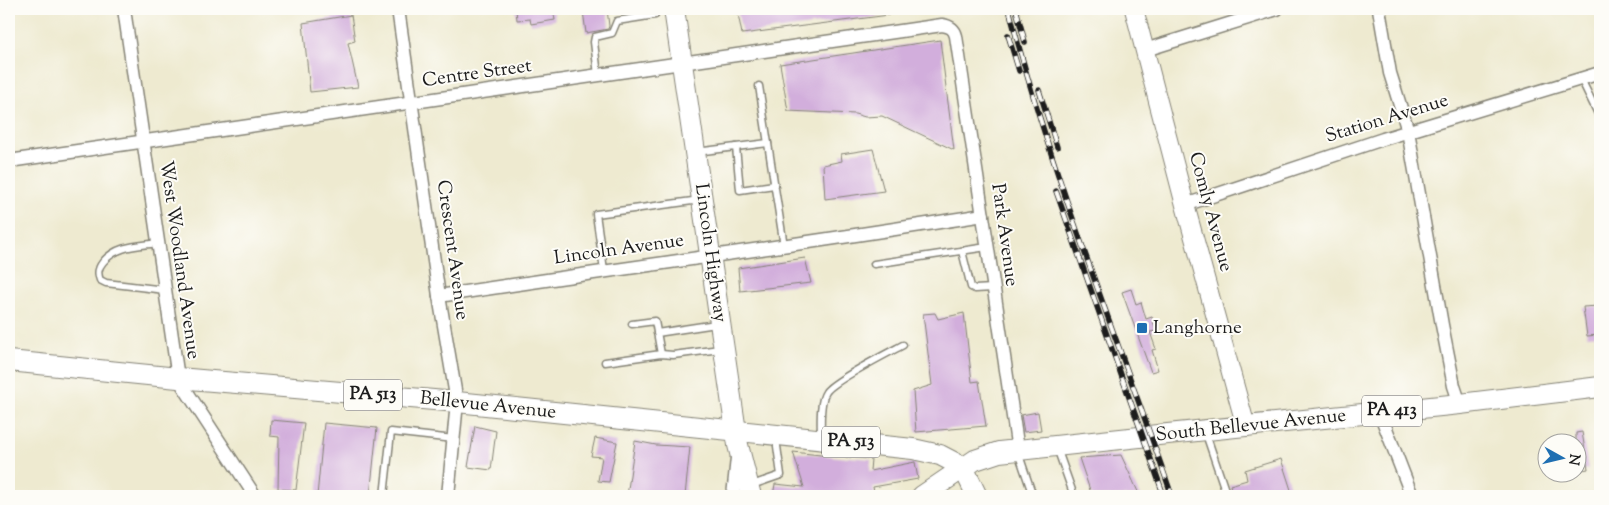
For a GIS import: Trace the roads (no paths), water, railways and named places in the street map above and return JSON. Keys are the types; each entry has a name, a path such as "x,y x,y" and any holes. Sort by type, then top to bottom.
{"main road":[{"name":"Lincoln Highway","path":"674,9 744,493"},
{"name":"Bellevue Avenue","path":"9,360 178,378 457,402 737,438 776,435 821,439 927,451 940,455 963,467"},
{"name":"South Bellevue Avenue","path":"963,467 986,455 1018,450 1380,413 1600,387"},
{"name":"PA 413","path":"922,496 963,467"},
{"path":"963,467 977,496"}],"street":[{"name":"West Woodland Avenue","path":"124,9 178,378 255,496"},
{"name":"Crescent Avenue","path":"398,9 439,296 457,402 448,496"},
{"name":"Comly Avenue","path":"1134,9 1246,427"},
{"path":"1145,50 1276,9"},
{"path":"1379,9 1390,73 1408,131 1442,325 1454,386 1460,404"},
{"name":"Centre Street","path":"9,161 942,25 950,26"},
{"name":"Park Avenue","path":"950,26 956,36 1018,450"},
{"name":"Station Avenue","path":"1185,205 1408,131 1600,73"},
{"name":"Lincoln Avenue","path":"439,296 983,215"},
{"path":"1380,413 1412,496"}],"lane":[{"path":"598,75 595,37 612,33 617,21 655,15 655,9"},
{"path":"1581,79 1600,118"},
{"path":"759,86 784,246"},
{"path":"695,152 768,143"},
{"path":"736,147 740,190 774,185"},
{"path":"604,270 596,214 702,199"},
{"path":"158,243 114,251 100,266 98,274 100,280 106,283 165,290"},
{"path":"874,264 987,247"},
{"path":"962,251 971,287 975,289 994,288"},
{"path":"632,324 655,321 661,354"},
{"path":"657,333 720,323"},
{"path":"821,439 822,400 830,387 903,345"},
{"path":"605,362 724,348"},
{"path":"1204,430 1227,496"},
{"path":"384,496 391,432 454,439"},
{"path":"744,493 781,475 776,435"},
{"path":"1057,446 1074,496"},
{"path":"1018,450 1033,496"}],"railway":[{"path":"1009,9 1044,132 1064,193 1172,496"},
{"path":"1016,9 1025,42"},
{"path":"1008,35 1019,71"},
{"path":"1039,90 1057,147"},
{"path":"1056,191 1164,496"}],"place":[{"name":"Langhorne","path":"1142,328"}]}
